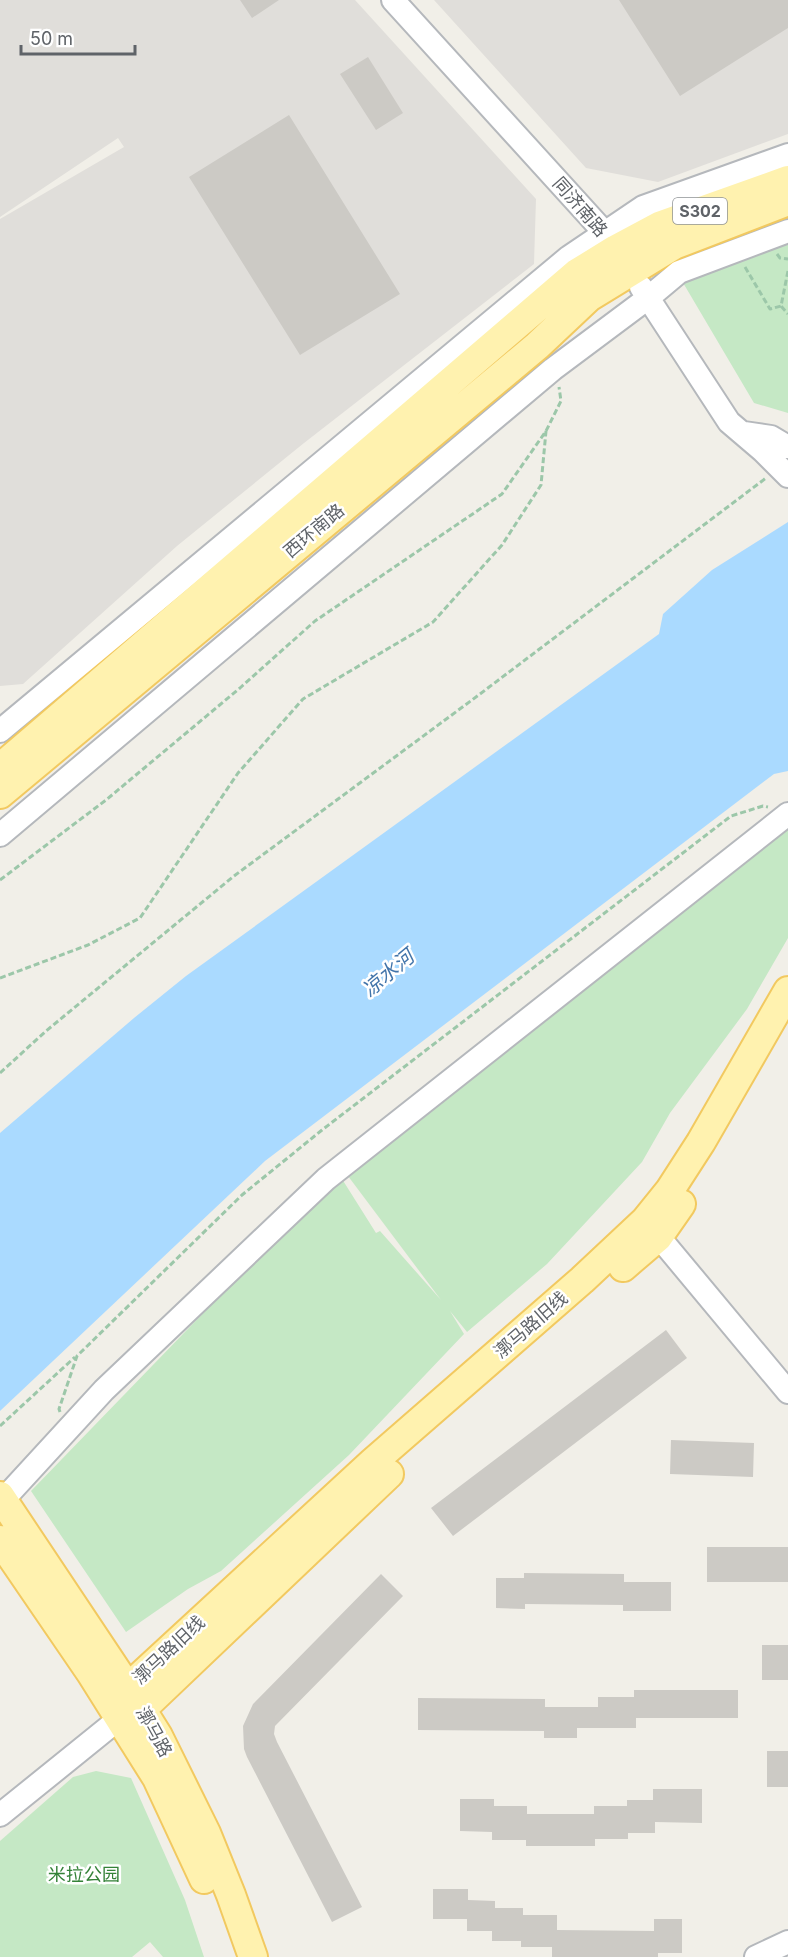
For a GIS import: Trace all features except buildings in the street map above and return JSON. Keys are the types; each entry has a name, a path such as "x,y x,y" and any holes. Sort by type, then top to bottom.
{"main road":[{"name":"S302","path":"617,251 658,226 788,180"},
{"name":"S302","path":"617,251 674,245 788,201"},
{"name":"西环南路","path":"0,768 577,273 617,251"},
{"name":"西环南路","path":"0,794 537,346 589,297 617,251"},
{"name":"漷马路旧线","path":"651,1229 670,1190 701,1142 788,991"},
{"name":"漷马路旧线","path":"130,1705 373,1462 582,1280 651,1229 693,1188 788,1029"},
{"name":"漷马路","path":"1,1498 130,1705 177,1774 206,1833 253,1957"},
{"name":"漷马路","path":"0,1540 130,1705 158,1778 213,1899 233,1957"}],"street":[{"name":"同济南路","path":"393,0 617,251 729,422 742,433 771,437 786,456"},
{"path":"0,731 568,257 617,251 643,207 788,155"},
{"path":"0,835 553,369 679,272 788,231"},
{"path":"151,606 220,579"},
{"path":"1,1498 104,1390 326,1179 780,811"},
{"path":"651,1229 788,1392"},
{"path":"0,1815 130,1705"},
{"path":"756,1957 788,1942"}],"path":[{"path":"745,266 770,309 781,306"},
{"path":"781,306 788,271"},
{"path":"781,306 788,314"},
{"path":"0,880 106,800 240,688 315,621 502,494 546,431 561,401 557,375 553,369"},
{"path":"0,978 88,945 141,918 238,773 303,699 432,622 502,545 541,485 546,431"},
{"path":"0,1073 46,1031 234,876 726,509 786,456"},
{"path":"0,1426 81,1352 242,1195 322,1130 731,816 763,806 780,811"},
{"path":"64,1433 59,1409 77,1356 81,1352"}],"shaded area":[{"path":"0,0 355,0 536,199 534,264 304,443 177,546 23,684 0,686 0,219 124,147 118,138 0,217"},
{"path":"434,0 788,0 788,134 658,182 586,168"}],"green space":[{"path":"788,228 788,413 754,403 682,281"},
{"path":"788,821 788,938 747,1009 670,1113 642,1162 547,1264 467,1332 450,1311 464,1334 349,1455 221,1571 188,1589 126,1632 31,1491 272,1242 342,1179 376,1233 380,1231 441,1300 345,1172"},
{"name":"米拉公园","path":"96,1771 131,1778 185,1900 204,1957 163,1957 150,1942 132,1957 0,1957 0,1841 73,1777"}],"water":[{"name":"凉水河","path":"788,522 788,771 774,774 265,1161 0,1411 0,1133 186,976 659,634 663,614 712,570"}]}
